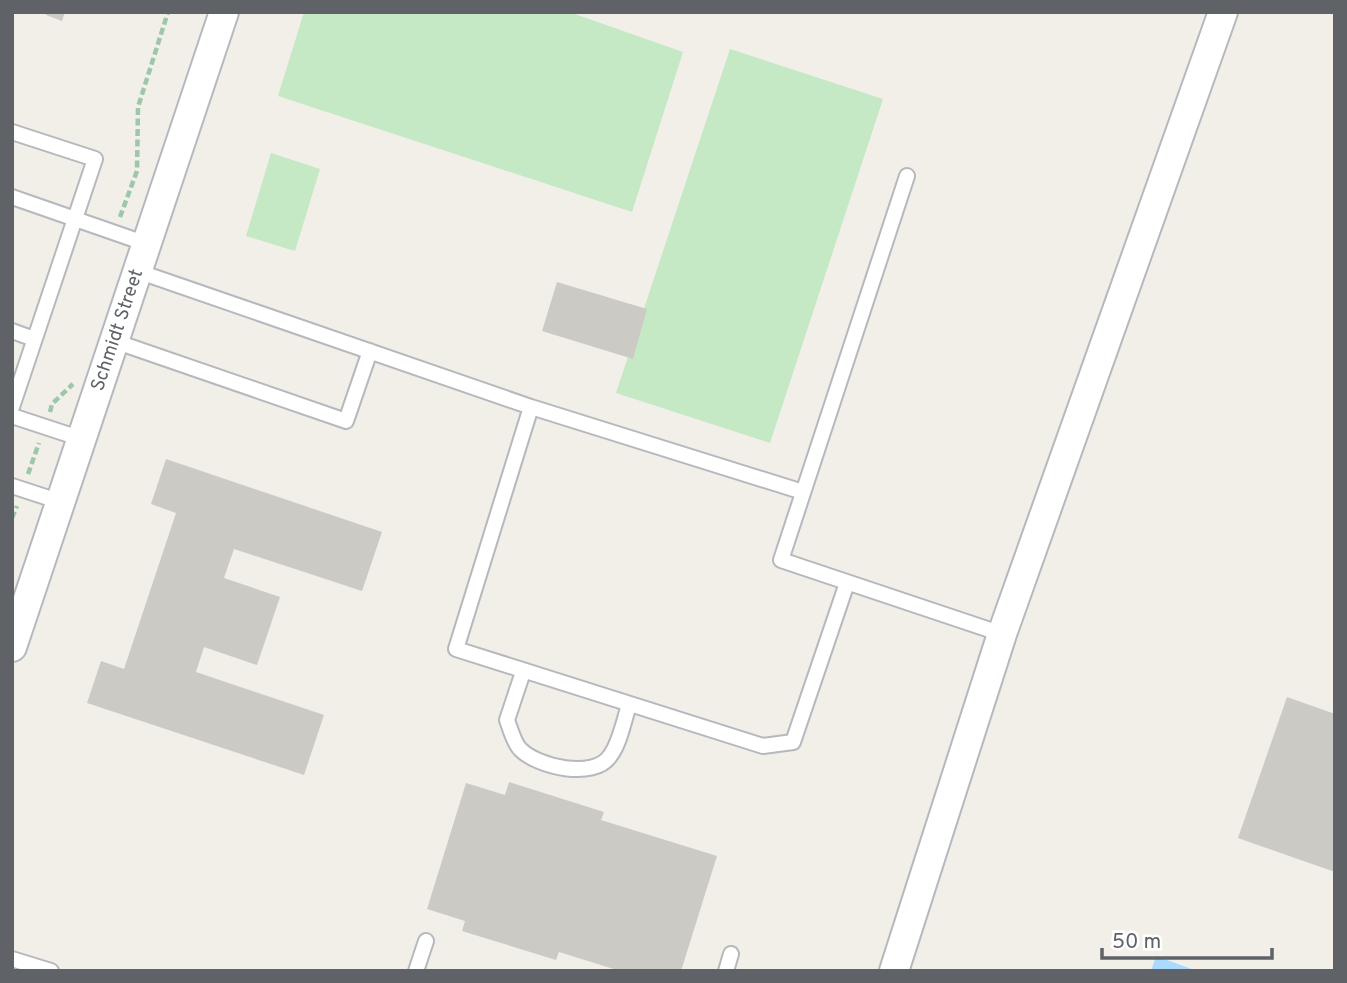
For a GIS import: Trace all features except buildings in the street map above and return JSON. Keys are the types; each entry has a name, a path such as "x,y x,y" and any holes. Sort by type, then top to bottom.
{"street":[{"name":"Schmidt Street","path":"12,647 224,12"},
{"path":"894,971 1002,634 1223,12"}],"lane":[{"path":"12,132 95,159 12,407"},
{"path":"906,176 781,560 1002,634"},
{"path":"12,197 147,244"},
{"path":"138,271 531,407 803,492"},
{"path":"12,331 34,339"},
{"path":"114,341 346,421 370,352"},
{"path":"531,407 456,649 763,746 793,742 847,583"},
{"path":"12,416 82,439"},
{"path":"17,488 61,502"},
{"path":"523,672 507,720 519,749 538,761 576,769 596,766 610,757 629,705"},
{"path":"416,971 426,941"},
{"path":"726,971 731,954"},
{"path":"12,959 51,971"}],"path":[{"path":"114,233 137,171 138,107 168,12"},
{"path":"12,518 17,488 52,404 77,380"}],"green space":[{"path":"304,12 569,12 683,52 632,212 278,96"},
{"path":"730,49 883,99 770,443 616,393"},
{"path":"271,153 320,169 295,251 246,236"}],"water":[{"path":"1156,956 1197,971 1151,971"}]}
